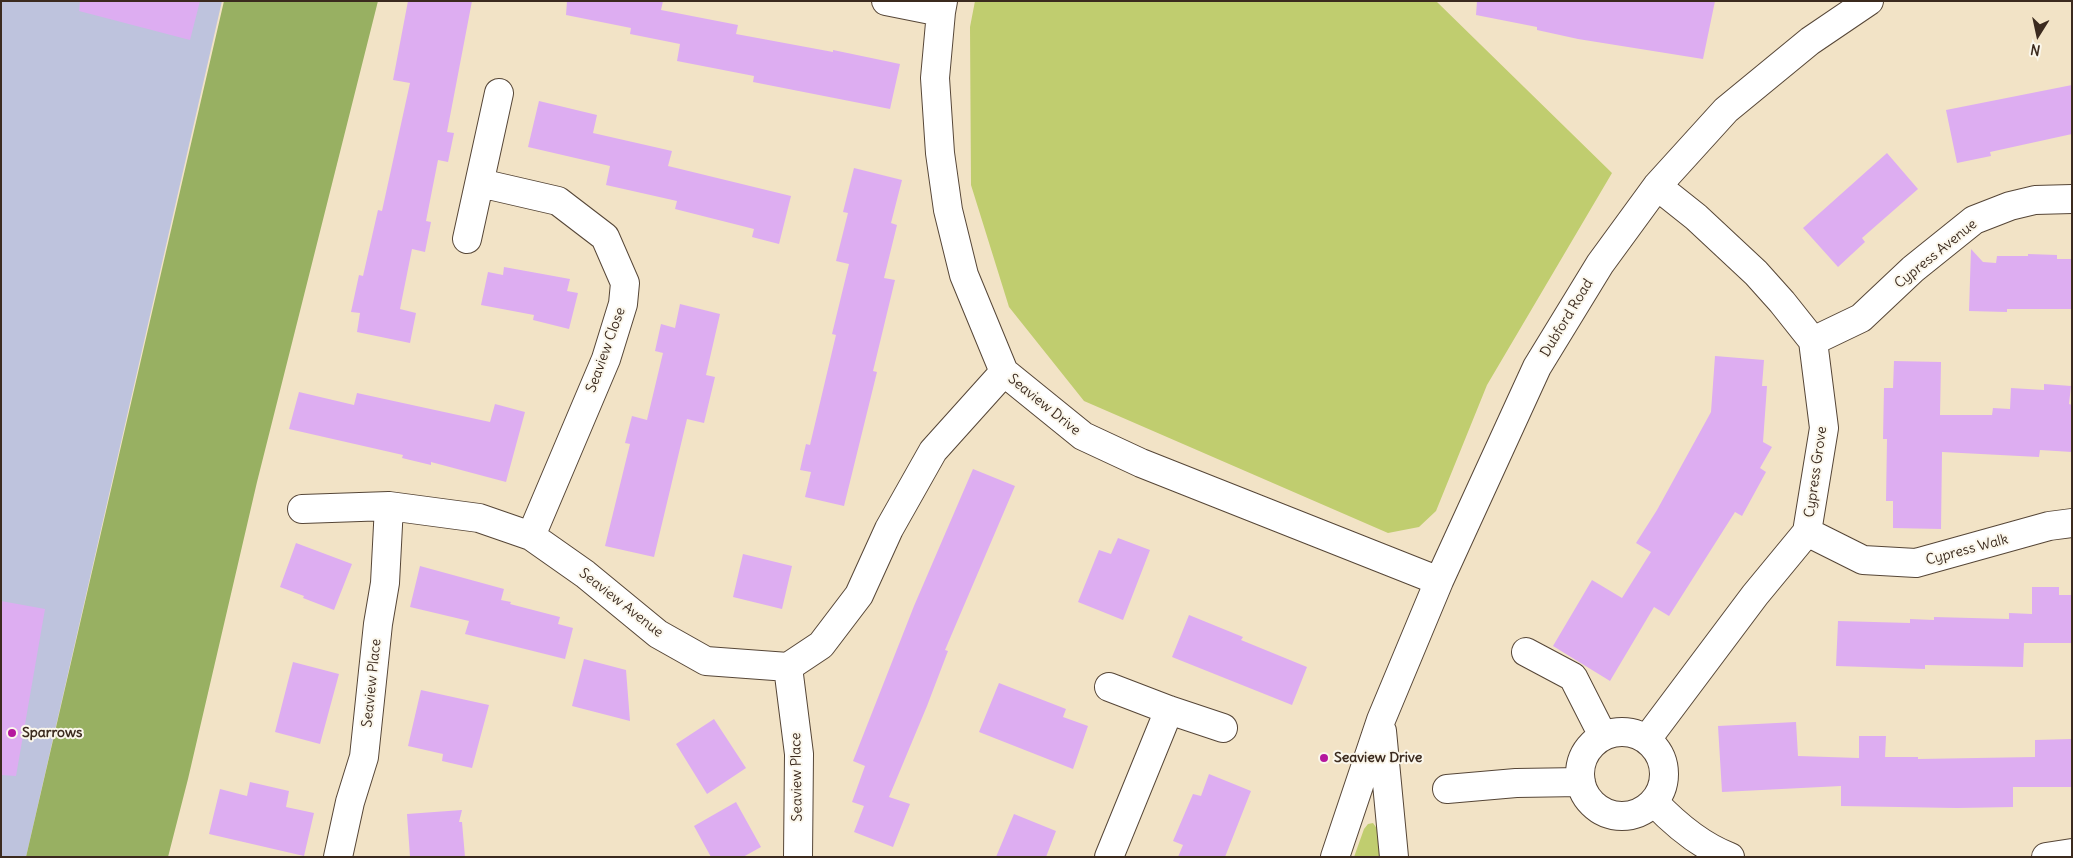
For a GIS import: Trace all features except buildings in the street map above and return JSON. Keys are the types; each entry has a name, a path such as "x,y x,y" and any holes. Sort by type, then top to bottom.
{"street":[{"path":"886,1 942,7"},
{"name":"Dubford Road","path":"1335,857 1381,720 1439,581 1537,368 1600,264 1657,186 1726,110 1810,41 1869,1"},
{"name":"Seaview Drive","path":"942,7 936,78 940,152 948,210 964,275 1004,372 1083,436 1141,463 1439,581"},
{"path":"467,239 499,93"},
{"name":"Seaview Close","path":"480,184 558,201 605,237 625,283 623,304 606,358 531,536"},
{"path":"1657,186 1696,217 1756,273 1813,341"},
{"name":"Cypress Avenue","path":"1813,341 1861,318 1913,269 1974,220 2010,206 2035,200 2072,199"},
{"name":"Cypress Grove","path":"1647,739 1755,595 1807,532 1824,428 1813,341"},
{"path":"788,667 821,645 859,595 889,529 934,451 1004,372"},
{"name":"Seaview Avenue","path":"302,509 389,506 479,518 531,536 585,574 658,634 706,661 788,667"},
{"name":"Seaview Place","path":"338,857 350,802 364,757 378,624 385,583 389,506"},
{"name":"Cypress Walk","path":"1807,532 1863,560 1916,563 2049,526 2072,523"},
{"path":"1526,652 1573,677 1603,736"},
{"name":"Seaview Place","path":"788,667 799,754 798,857"},
{"path":"1109,687 1223,728"},
{"path":"1109,857 1169,710"},
{"name":"Dubford Road","path":"1381,720 1394,857"},
{"path":"1618,732 1633,733 1647,739 1657,750 1663,762 1662,790 1654,802 1645,810 1623,816 1612,815 1592,803 1585,794 1580,772 1582,761 1594,742 1603,736 1618,732"},
{"path":"1447,789 1516,783 1581,782"},
{"path":"1654,802 1669,817 1698,840 1730,857"},
{"path":"2046,857 2072,853"}],"shaded area":[{"path":"1,1 222,1 26,857 1,857"}],"green space":[{"path":"224,1 378,1 257,482 168,857 26,857"},
{"path":"975,1 1436,1 1612,173 1487,385 1436,511 1419,527 1388,533 1084,401 1009,307 971,185 970,27"},
{"path":"1373,823 1378,830 1381,857 1354,857 1364,829 1368,824"}],"place":[{"name":"Sparrows","path":"12,733"},
{"name":"Seaview Drive","path":"1324,758"}]}
